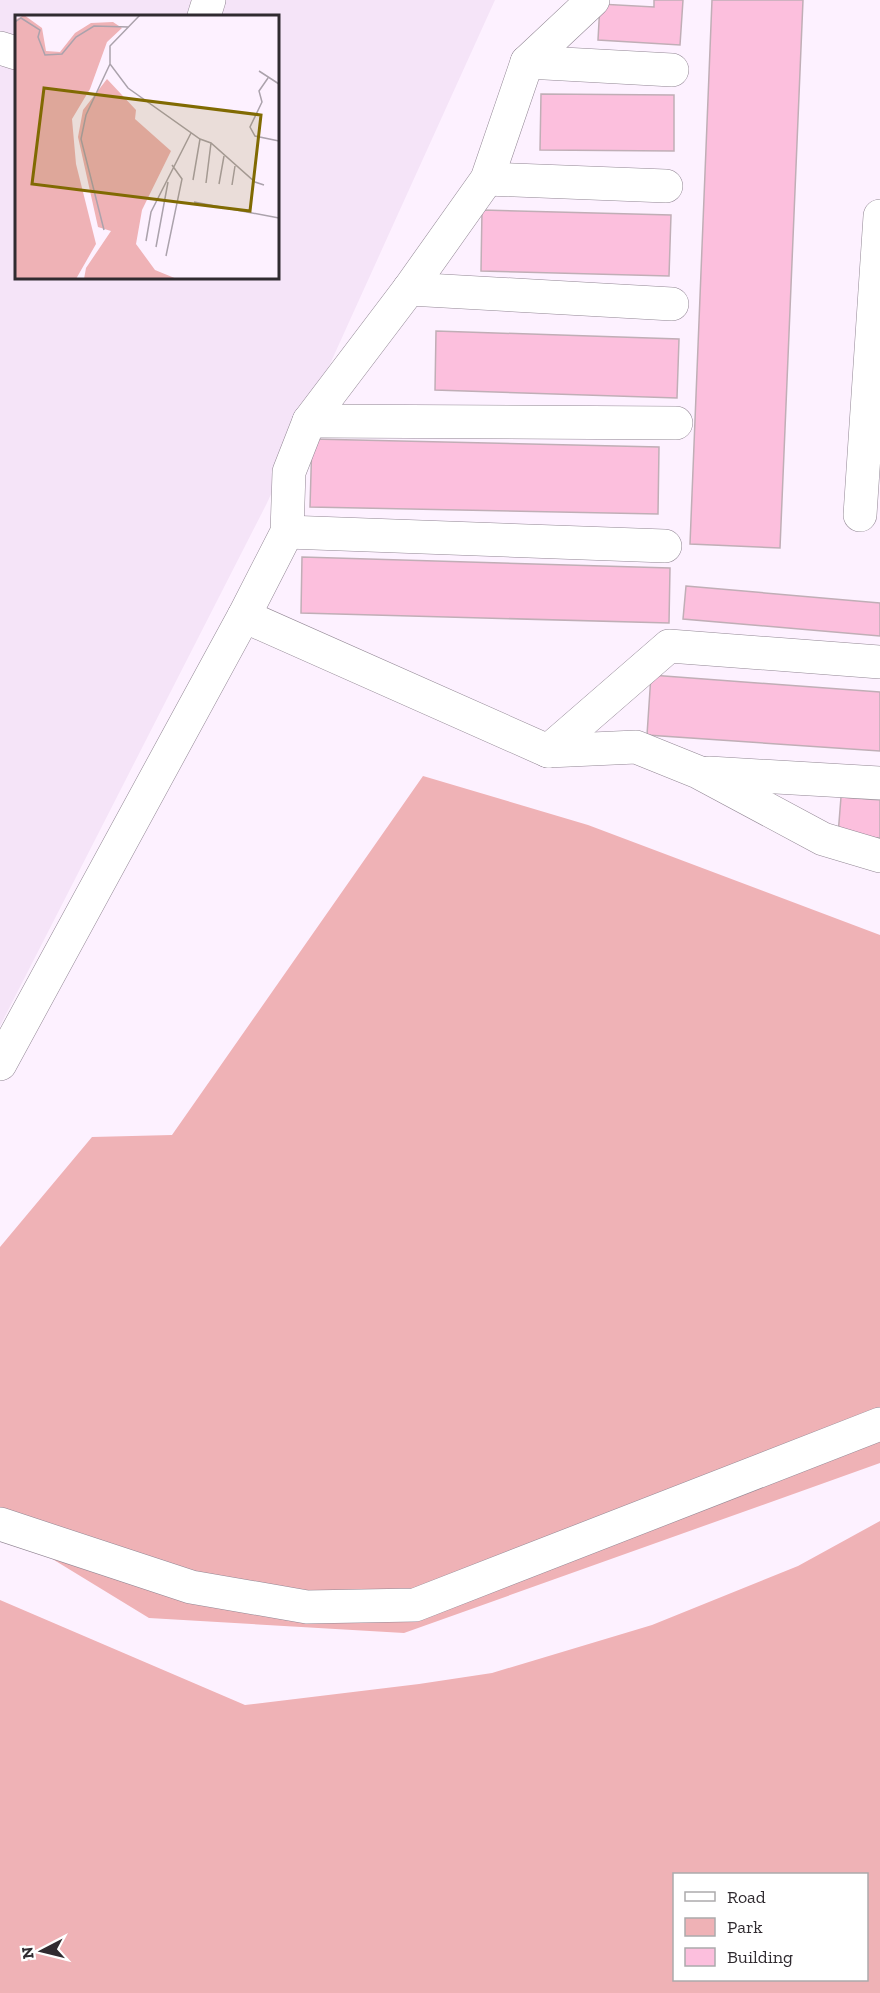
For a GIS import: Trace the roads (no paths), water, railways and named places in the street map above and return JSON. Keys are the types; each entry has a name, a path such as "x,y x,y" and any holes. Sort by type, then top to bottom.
{"lane":[{"path":"204,15 209,0"},
{"path":"0,1064 244,616 287,532 289,472 309,421 409,289 487,179 527,62 593,0"},
{"path":"0,48 15,53"},
{"path":"527,62 672,70"},
{"path":"487,179 666,186"},
{"path":"860,515 880,216"},
{"path":"409,289 672,304"},
{"path":"309,421 676,423"},
{"path":"287,532 665,546"},
{"path":"244,616 548,751 636,747 698,772 822,838 880,856"},
{"path":"548,751 669,646 880,662"},
{"path":"698,772 880,783"},
{"path":"0,1524 191,1587 307,1607 415,1605 880,1424"}]}
